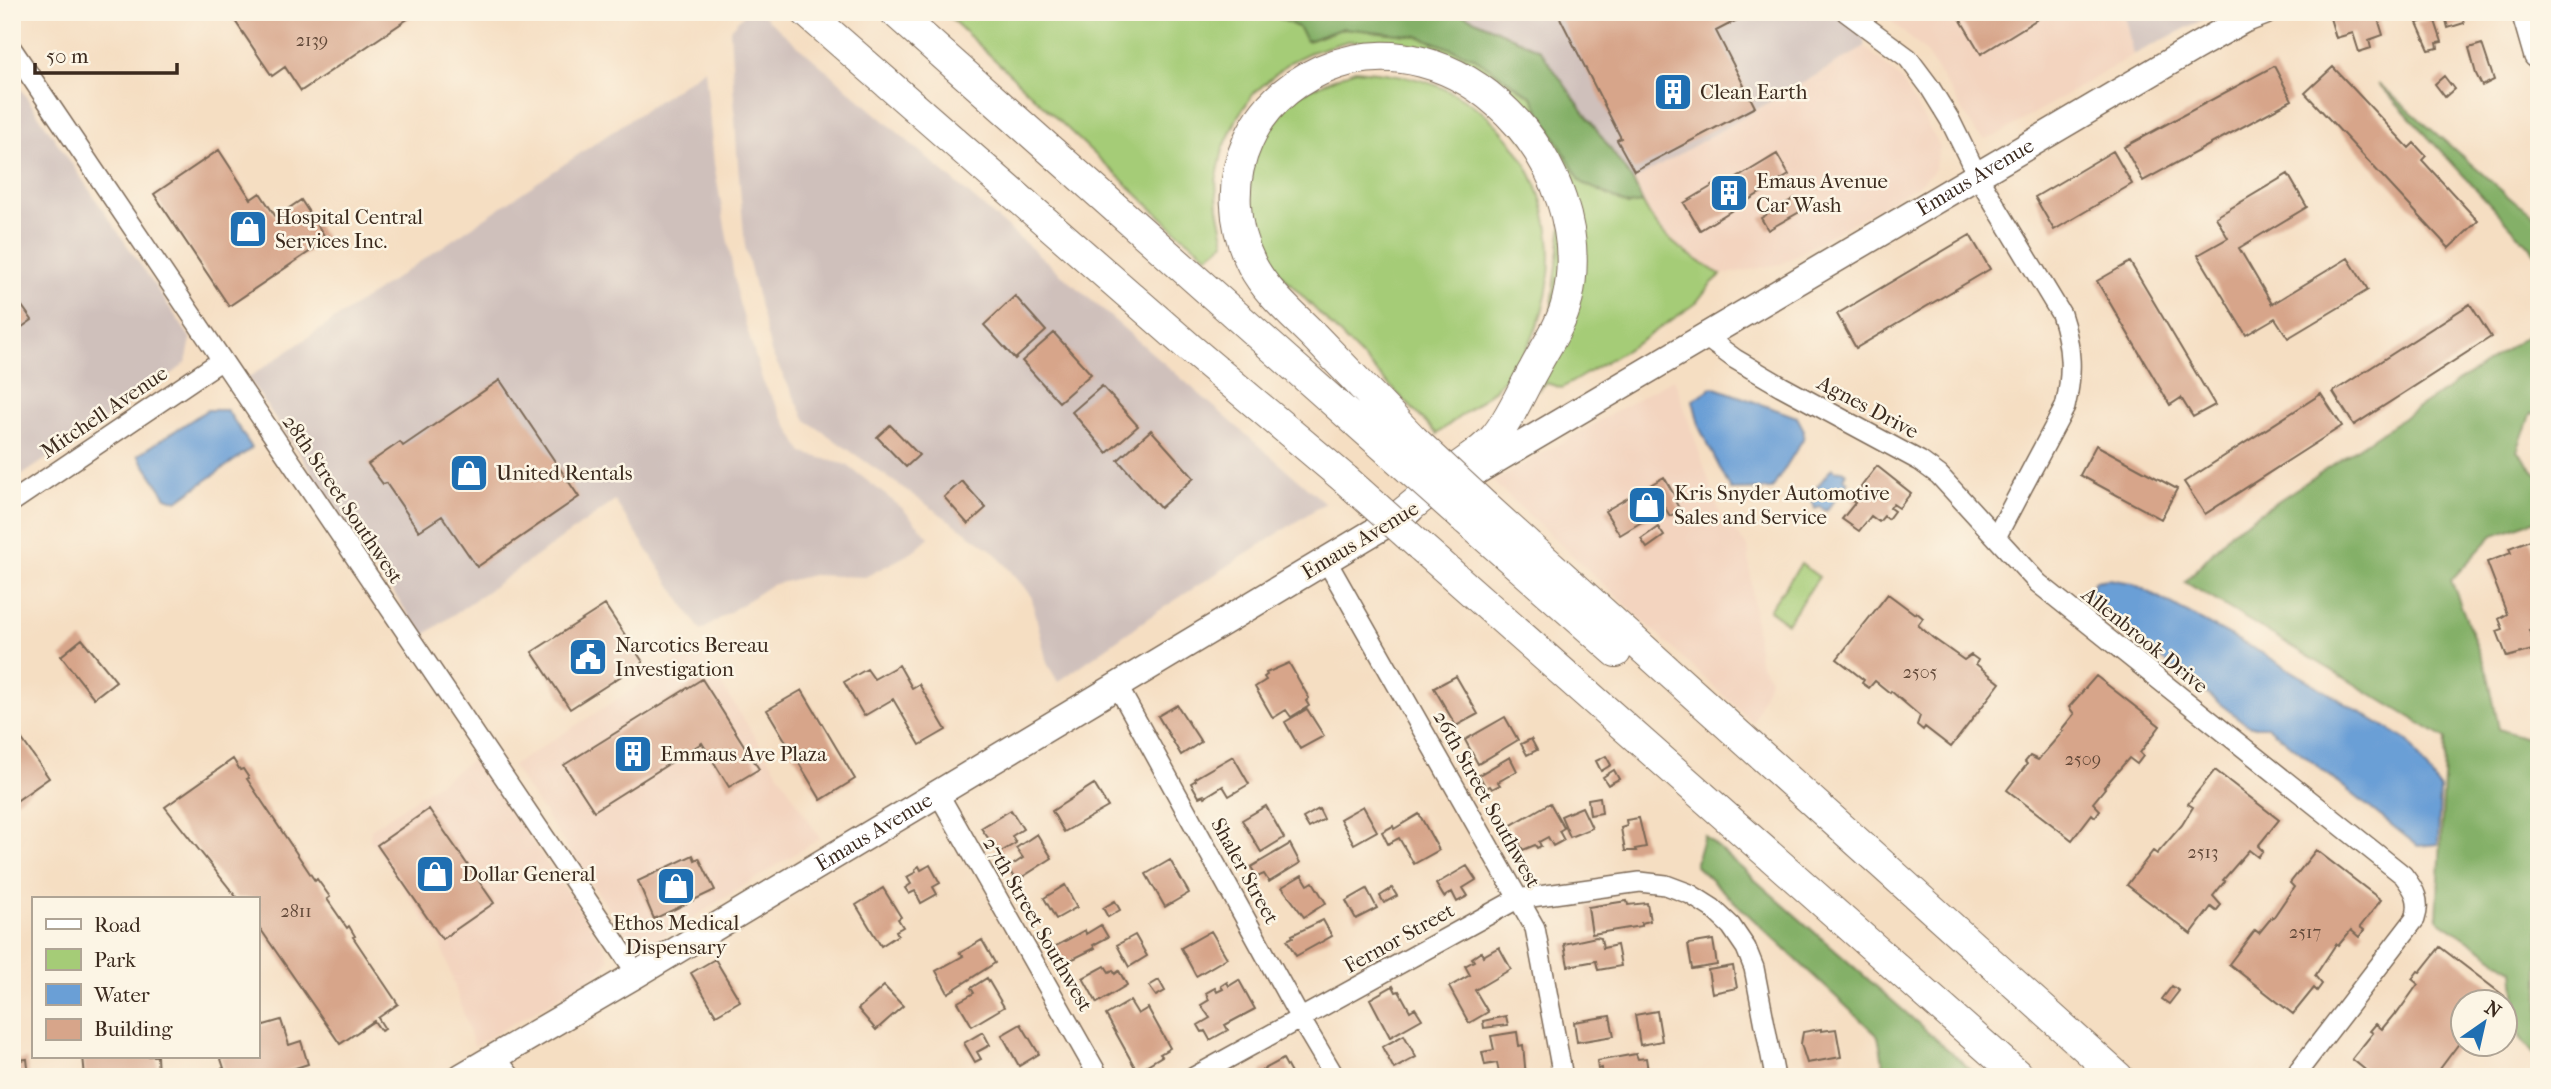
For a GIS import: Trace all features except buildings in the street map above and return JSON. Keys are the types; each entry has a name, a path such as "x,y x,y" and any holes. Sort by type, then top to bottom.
{"highway":[{"path":"806,12 1180,340 1345,479 2020,1077"},
{"path":"895,12 1403,447 2096,1077"},
{"path":"1398,517 1495,438 1552,336 1567,302 1571,266 1562,201 1549,168 1516,120 1496,100 1458,75 1431,64 1386,57 1330,66 1285,90 1254,128 1237,173 1235,203 1245,250 1267,288 1403,447"},
{"path":"1476,513 2118,1077"}],"main road":[{"name":"Emaus Avenue","path":"461,1077 503,1067 637,974 1117,685 2195,47 2264,12"}],"street":[{"path":"1846,12 1908,58 1929,86 1950,120 1977,175 2061,314 2068,336 2070,386 2060,420 1996,537"},
{"path":"2521,12 2534,57 2539,61"},
{"name":"28th Street Southwest","path":"12,49 637,974"},
{"name":"Agnes Drive","path":"1704,336 1735,359 1780,386 1920,461 1939,475 1996,537"},
{"name":"Mitchell Avenue","path":"12,502 222,360"},
{"name":"Allenbrook Drive","path":"1996,537 2038,583 2403,875 2412,887 2419,905 2415,919 2299,1070"},
{"name":"26th Street Southwest","path":"1326,560 1535,929 1563,1077"},
{"name":"Shaler Street","path":"1117,685 1335,1077"},
{"name":"27th Street Southwest","path":"938,793 1099,1077"},
{"name":"Fernor Street","path":"1195,1077 1517,899 1640,882 1666,885 1690,894 1712,908 1731,926 1746,948 1754,968 1775,1077"}],"shaded area":[{"path":"746,12 759,12 1325,503 1151,616 1058,682 1047,663 1031,595 993,551 806,420 771,352 745,246 737,152 730,29"},
{"path":"1458,12 1859,12 1865,47 1633,181 1540,50"},
{"path":"1881,12 2124,12 2133,55 1996,136 1985,139 1978,135 1925,51"},
{"path":"2124,12 2218,12 2133,55"},
{"path":"1865,47 1901,79 1940,147 1933,172 1917,186 1781,264 1721,275 1671,243 1651,218 1633,181"},
{"path":"705,69 714,164 738,299 763,382 803,453 847,465 902,508 929,537 911,553 865,577 812,575 771,585 701,631 615,501 423,636 248,378"},
{"path":"12,76 191,339 186,363 12,482"},
{"path":"1674,378 1721,516 1748,547 1759,662 1770,678 1753,723 1493,482"},
{"path":"698,648 820,838 653,943 637,945 629,939 512,766"},
{"path":"475,758 606,949 609,959 598,974 474,1046 441,944 370,839 371,829"}],"green space":[{"path":"944,12 1050,12 1053,15 1093,12 1266,12 1298,27 1308,41 1343,28 1418,36 1473,57 1532,97 1553,130 1627,205 1643,203 1667,237 1686,253 1721,275 1695,304 1639,342 1562,388 1546,383 1540,389 1567,183 1434,52 1389,43 1348,41 1311,52 1290,62 1254,93 1238,116 1223,149 1216,181 1225,242 1208,256 1174,229"},
{"path":"1266,12 1458,12 1540,50 1633,181 1643,203 1628,205 1581,182 1532,97 1473,57 1418,36 1343,28 1307,41 1298,27"},
{"path":"1355,70 1395,74 1433,84 1457,95 1488,117 1514,145 1532,177 1544,211 1550,247 1548,284 1539,320 1523,355 1495,389 1437,434 1278,271 1254,238 1247,216 1252,149 1286,99"},
{"path":"2378,83 2517,204 2539,218 2539,257"},
{"path":"2539,328 2539,414 2531,413 2517,451 2539,476 2539,519 2493,535 2451,580 2488,675 2499,729 2539,742 2539,1061 2520,1037 2520,988 2516,988 2514,971 2437,919 2446,739 2185,582 2231,532"},
{"path":"1801,564 1819,577 1787,623 1769,610"},
{"path":"1704,835 1979,1077 1886,1077 1878,1036 1695,865"}],"water":[{"path":"1713,387 1797,417 1804,430 1803,439 1772,489 1731,490 1700,429 1693,400"},
{"path":"207,410 227,410 252,448 177,501 166,497 138,455"},
{"path":"1832,468 1836,471 1843,470 1846,473 1844,479 1848,482 1826,511 1820,507 1815,509 1808,498"},
{"path":"2109,579 2132,583 2262,653 2408,741 2440,789 2438,844 2418,846 2267,726 2249,726 2087,602 2095,581"}],"place":[{"name":"Clean Earth","path":"1673,92"},
{"name":"Emaus Avenue Car Wash","path":"1729,193"},
{"name":"Hospital Central Services Inc.","path":"248,229"},
{"name":"United Rentals","path":"469,473"},
{"name":"Kris Snyder Automotive Sales and Service","path":"1647,505"},
{"name":"Narcotics Bereau Investigation","path":"588,657"},
{"name":"Emmaus Ave Plaza","path":"633,754"},
{"name":"Dollar General","path":"435,874"},
{"name":"Ethos Medical Dispensary","path":"676,886"}]}
